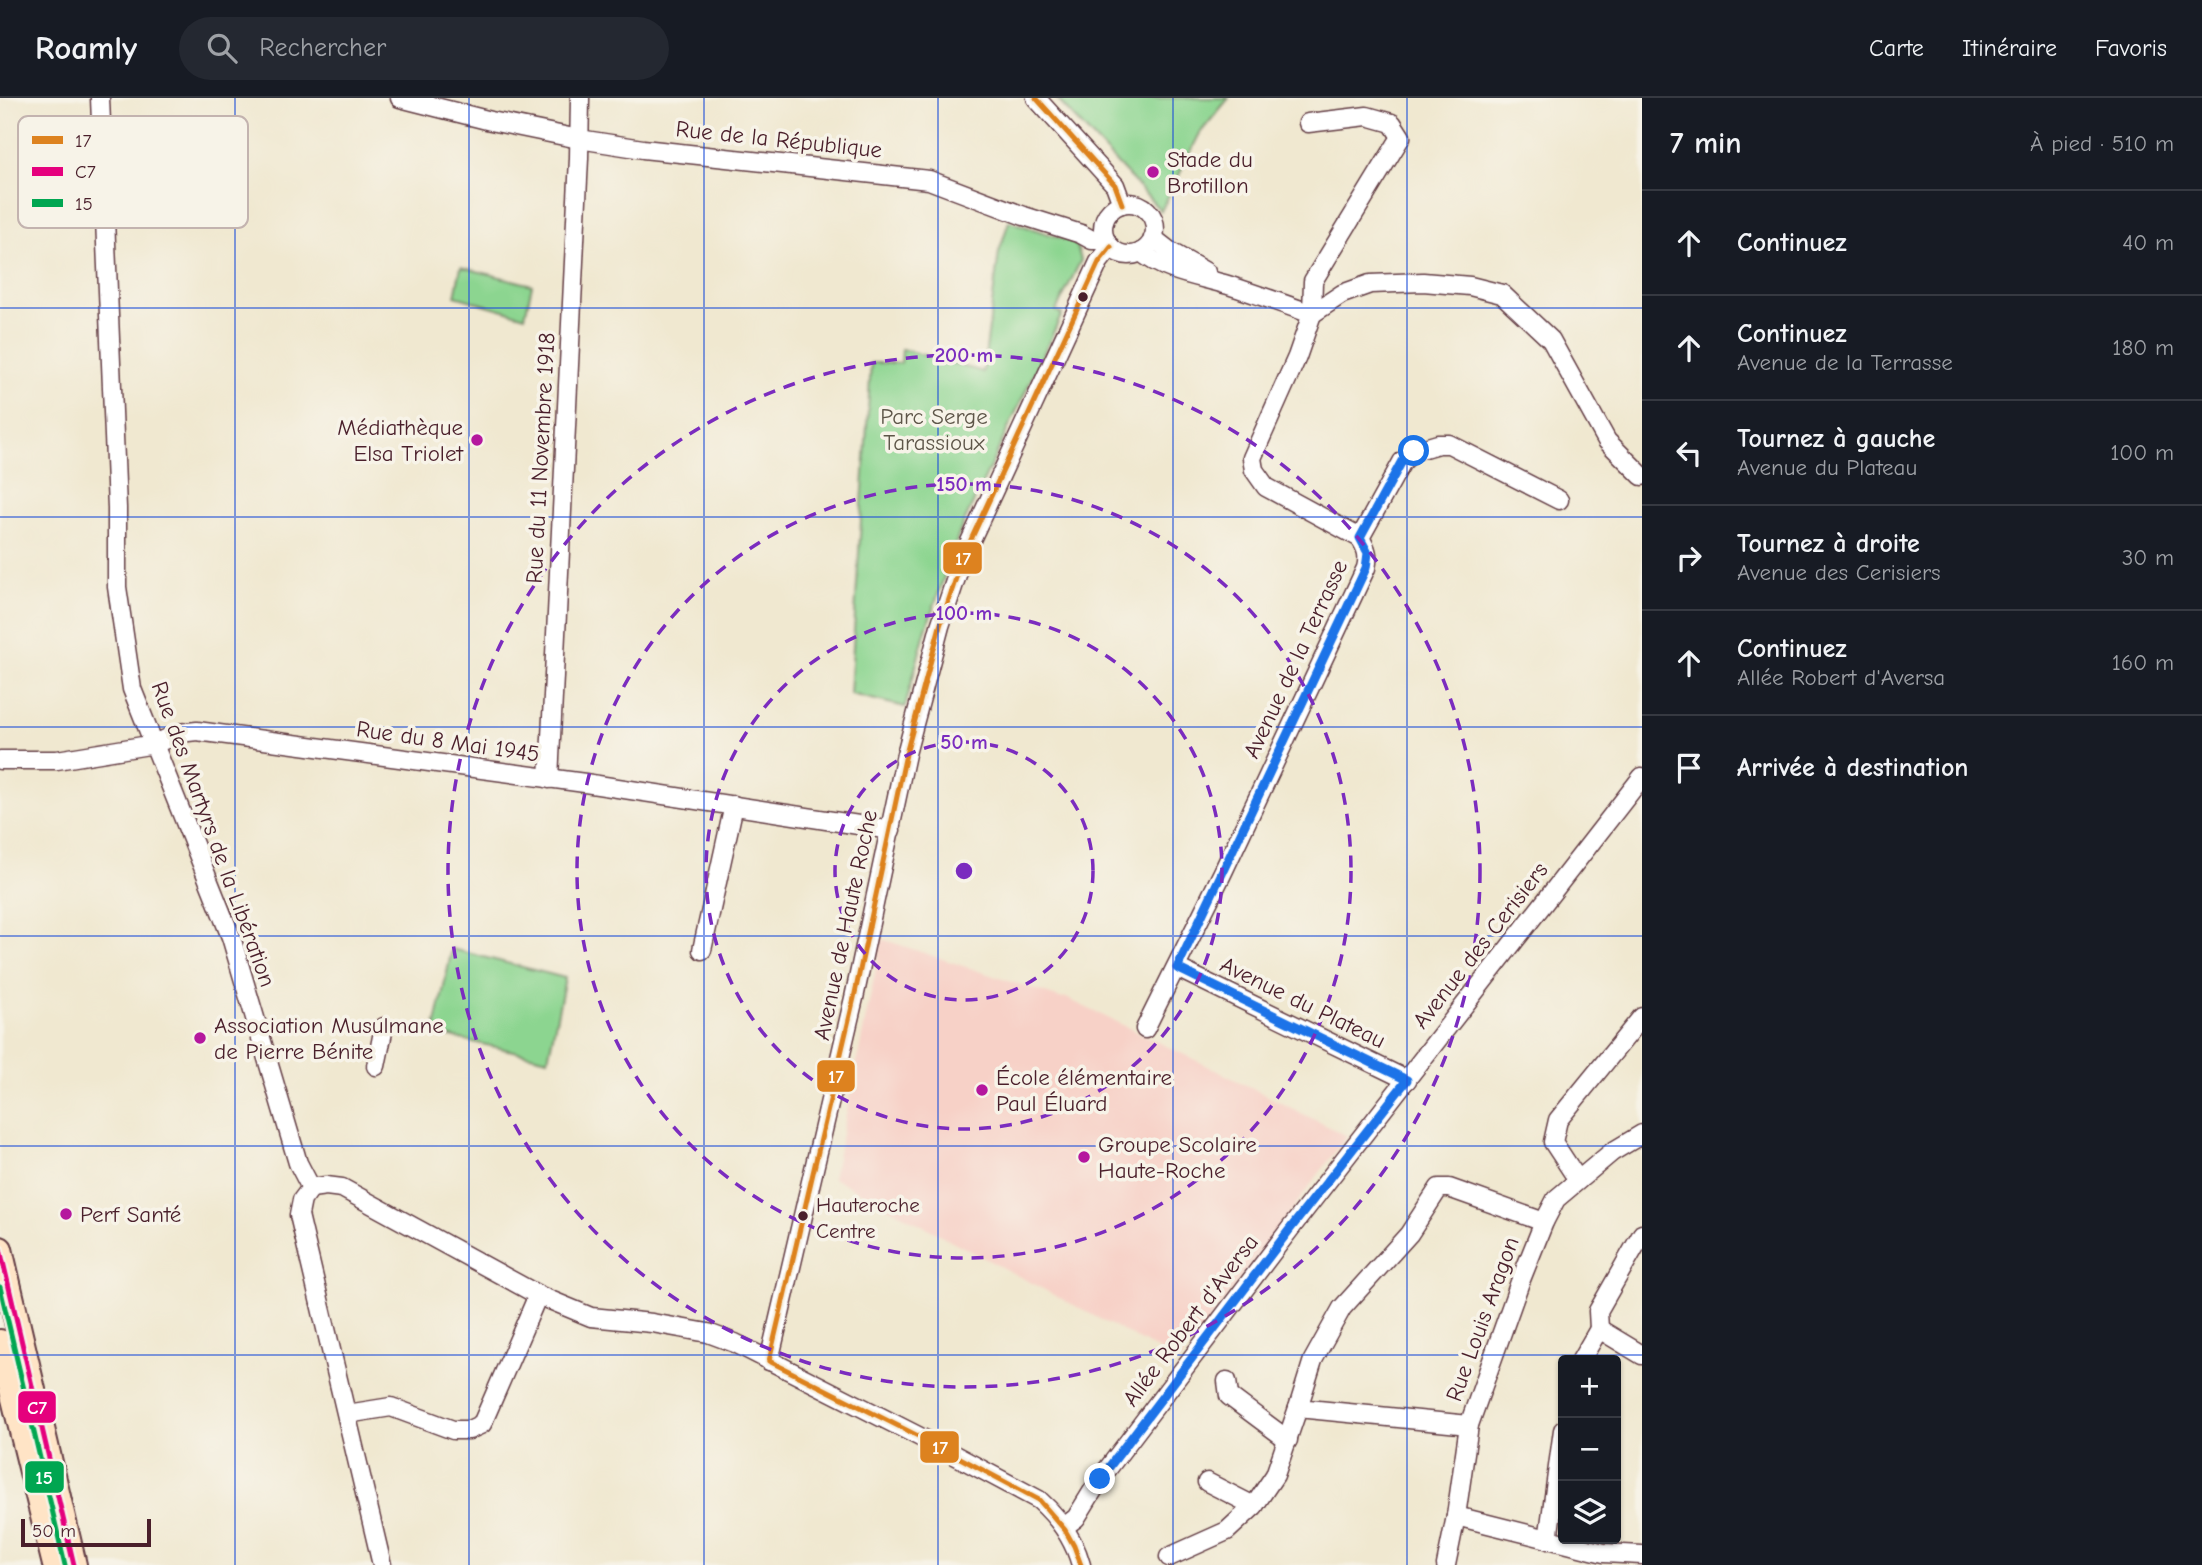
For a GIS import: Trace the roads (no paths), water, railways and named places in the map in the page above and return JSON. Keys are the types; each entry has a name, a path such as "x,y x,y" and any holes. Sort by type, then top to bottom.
{"main road":[{"path":"0,1249 74,1565"},
{"path":"0,1342 55,1565"}],"street":[{"name":"Rue des Martyrs de la Libération","path":"100,98 101,116"},
{"name":"Rue de la République","path":"400,98 491,121 643,149 929,180 1050,226 1068,229 1092,240 1108,243"},
{"name":"Rue du 11 Novembre 1918","path":"549,779 580,98"},
{"path":"1037,98 1115,185 1122,204"},
{"name":"Avenue de la Terrasse","path":"1145,1029 1177,968 1366,568 1368,553 1360,538 1266,487 1254,470 1252,458 1297,357 1312,314 1313,281 1401,137 1392,123 1367,116 1308,123"},
{"path":"1147,245 1125,254 1108,243 1104,222 1114,208 1122,204 1140,205 1147,210 1154,226 1147,245 1152,261 1312,314 1342,294 1370,284 1423,282 1470,286 1502,294 1551,340 1607,441 1642,476"},
{"name":"Rue des Martyrs de la Libération","path":"105,228 117,508 117,587 132,689 231,937 298,1163 311,1188"},
{"name":"Avenue de Haute Roche","path":"769,1361 854,998 906,754 940,626 963,557 1108,243"},
{"path":"1360,538 1402,461 1414,451 1438,444 1449,444 1559,500"},
{"name":"Rue du 8 Mai 1945","path":"0,760 57,760 155,744 179,733 197,731 549,779 891,830"},
{"name":"Avenue des Cerisiers","path":"1358,1144 1642,777"},
{"path":"702,950 734,806"},
{"name":"Avenue du Plateau","path":"1177,968 1407,1080"},
{"path":"1578,1180 1553,1142 1558,1120 1642,1017"},
{"path":"376,1066 384,1027"},
{"name":"Rue Louis Aragon","path":"1446,1565 1469,1425 1544,1222 1556,1199 1612,1152 1642,1134"},
{"name":"Allée Robert d'Aversa","path":"1064,1527 1076,1518 1100,1479 1358,1144"},
{"path":"382,1565 299,1214 302,1199 311,1188 342,1188 538,1295 591,1317 652,1323 708,1333 735,1343 1038,1500 1064,1527 1081,1565"},
{"path":"1169,1557 1227,1531 1254,1506 1275,1475 1313,1360 1342,1308 1409,1234 1439,1188 1449,1188 1544,1222"},
{"path":"1584,1355 1599,1329 1598,1311 1642,1234"},
{"path":"347,1414 391,1407 453,1430 469,1430 482,1424 538,1295"},
{"path":"1599,1329 1642,1355"},
{"path":"1227,1381 1228,1395 1288,1440"},
{"path":"1298,1408 1469,1425"},
{"path":"1548,1540 1558,1467"},
{"path":"1208,1482 1254,1506"},
{"path":"1456,1516 1604,1553 1642,1555"}],"place":[{"name":"Stade du Brotillon","path":"1153,172"},
{"name":"Médiathèque Elsa Triolet","path":"477,440"},
{"name":"Association Musulmane de Pierre Bénite","path":"200,1038"},
{"name":"École élémentaire Paul Éluard","path":"982,1090"},
{"name":"Groupe Scolaire Haute-Roche","path":"1084,1157"},
{"name":"Perf Santé","path":"66,1214"},
{"name":"Hauteroche Centre","path":"803,1216"}],"park label":[{"name":"Parc Serge Tarassioux","path":"934,429"}]}
